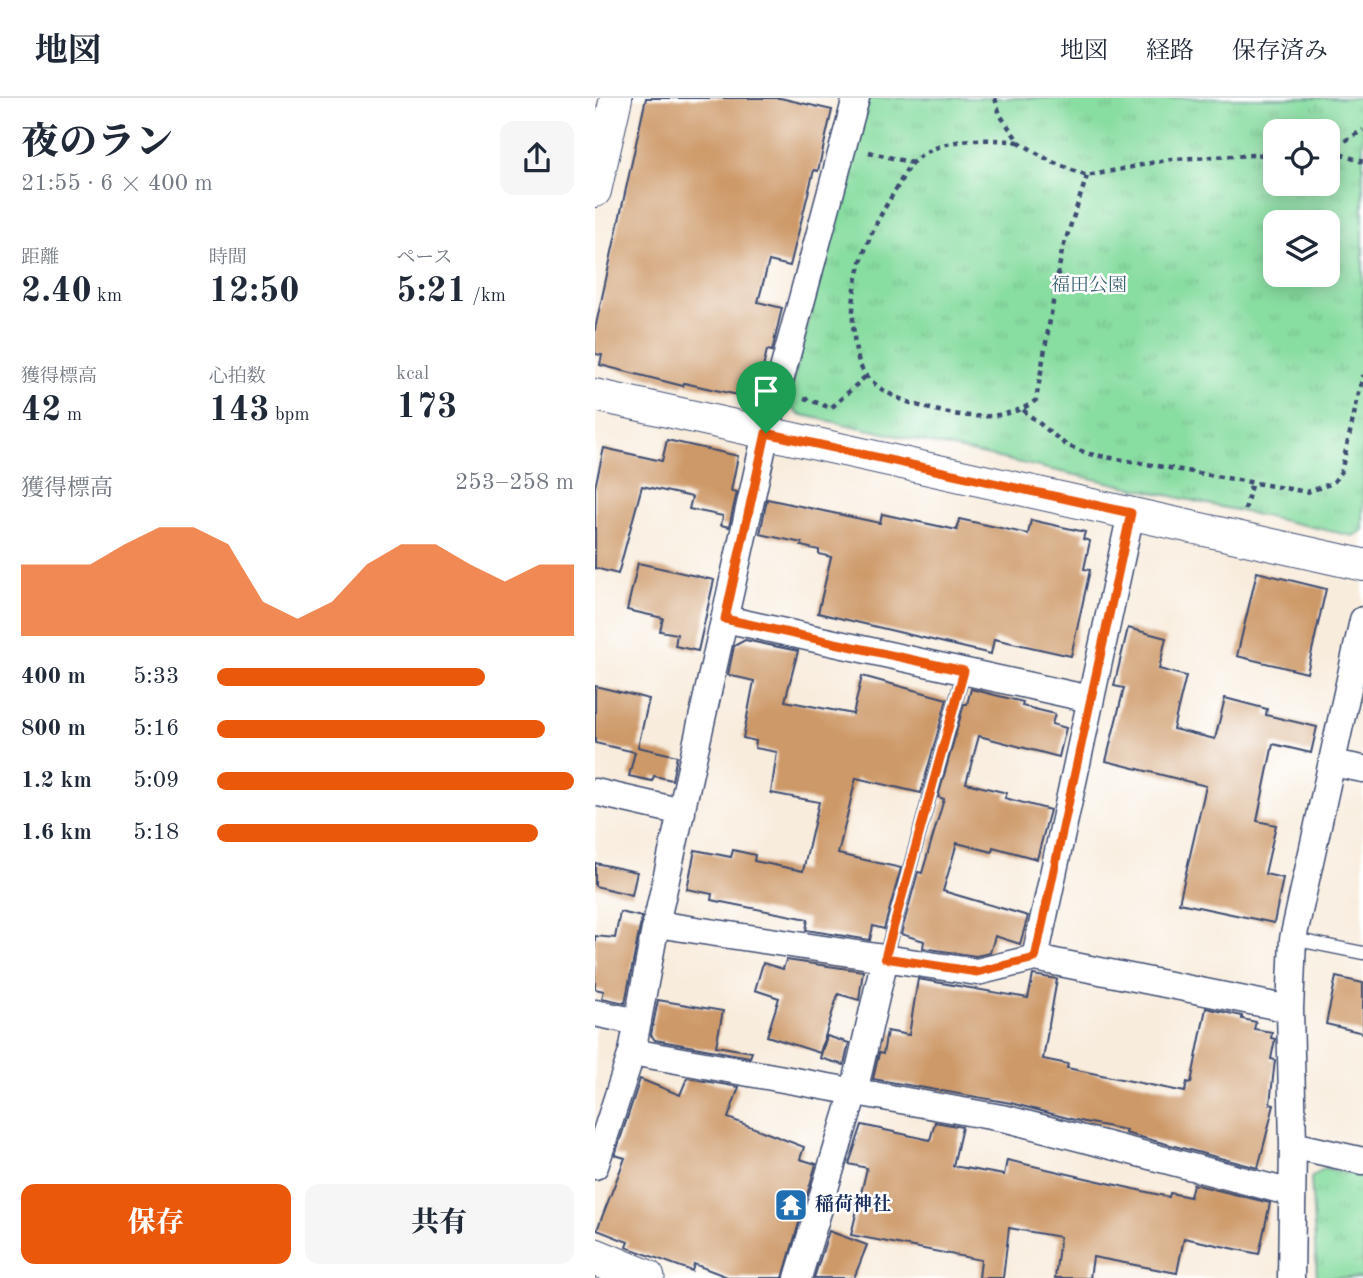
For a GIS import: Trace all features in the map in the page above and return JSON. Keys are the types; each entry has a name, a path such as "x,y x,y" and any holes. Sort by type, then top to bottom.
{"main road":[{"path":"595,1257 646,1278"}],"street":[{"path":"595,191 616,98"},
{"path":"595,1167 632,1052 656,924 766,433 856,98"},
{"path":"595,395 1363,565"},
{"path":"1035,958 1131,513"},
{"path":"725,619 1090,699"},
{"path":"1291,1278 1293,1145 1290,1009 1293,939 1363,620"},
{"path":"1332,763 1363,769"},
{"path":"595,792 681,812"},
{"path":"656,924 977,972 1035,958 1290,1009"},
{"path":"798,1278 854,1092 885,958"},
{"path":"595,1013 638,1023"},
{"path":"632,1052 1007,1119 1292,1193"},
{"path":"1293,1145 1363,1161"}],"lane":[{"path":"885,958 964,671"},
{"path":"1293,939 1363,953"}],"path":[{"path":"995,98 1000,115 1019,142 1049,161 1087,176 1171,159 1263,155"},
{"path":"1340,145 1363,130"},
{"path":"1019,142 967,139 943,146 912,163 877,219 860,260 852,314 855,350 866,376 890,393 937,411 965,416 1023,410 1036,400 1062,251 1087,176"},
{"path":"843,146 912,163"},
{"path":"1340,154 1363,162"},
{"path":"1023,410 1066,445 1089,454 1307,492 1333,483 1341,472 1363,375"},
{"path":"778,389 831,408 866,376"}],"green space":[{"name":"福田公園","path":"868,98 1363,98 1363,531 1353,536 798,414 787,403"},
{"path":"1324,1168 1363,1176 1363,1278 1317,1278 1311,1178"}],"building":[{"path":"646,98 780,98 832,110 818,171 814,170 790,266 769,261 758,302 782,308 772,351 767,350 756,399 684,383 683,386 600,365 602,355 595,354 595,329"},
{"path":"667,440 738,456 731,491 737,492 729,527 721,525 723,516 689,509 692,497 642,486 618,574 595,568 595,487 604,448 662,461"},
{"path":"767,499 880,523 882,514 957,530 959,519 1028,534 1031,520 1085,532 1083,539 1090,541 1084,569 1090,570 1071,656 994,639 991,654 818,613 831,557 819,554 819,550 801,546 802,543 760,534"},
{"path":"638,563 714,580 698,651 675,646 677,634 660,631 663,618 627,610"},
{"path":"1257,572 1326,589 1307,673 1237,656"},
{"path":"1128,628 1166,638 1159,669 1186,676 1173,729 1215,739 1225,698 1267,709 1266,715 1317,727 1311,753 1273,744 1257,821 1276,825 1265,874 1283,878 1274,923 1179,903 1206,786 1106,761 1124,688 1114,686"},
{"path":"745,640 798,651 785,701 853,714 862,676 947,699 921,793 856,778 838,854 901,868 884,929 873,926 870,940 806,930 808,919 711,900 712,894 687,889 695,850 731,857 733,850 755,855 754,861 803,871 819,802 771,793 777,752 755,748 756,741 743,738 754,681 728,675 734,646"},
{"path":"595,686 649,699 638,747 677,756 672,780 654,776 652,781 629,776 635,752 595,743"},
{"path":"971,689 1023,702 1022,706 1055,714 1052,724 1066,728 1059,757 979,736 966,783 1007,793 1005,798 1050,810 1037,859 993,847 992,852 957,843 943,891 1028,916 1020,944 995,936 990,953 976,956 923,948 924,941 901,934 918,872 922,873 944,799 938,797 964,704 967,704"},
{"path":"595,863 637,872 632,895 595,886"},
{"path":"620,912 642,917 625,1003 602,998 604,991 595,989 595,936 615,938"},
{"path":"786,960 863,971 859,1000 838,994 820,1053 767,1036 779,998 755,990 763,963 783,969"},
{"path":"1033,975 1057,979 1043,1059 1068,1064 1067,1068 1185,1092 1187,1082 1191,1083 1206,1008 1242,1016 1242,1019 1256,1022 1254,1029 1272,1032 1271,1038 1275,1039 1271,1059 1275,1060 1270,1104 1274,1105 1258,1168 1125,1133 1126,1130 1011,1103 873,1079 879,1053 883,1054 887,1031 909,1035 918,979 1028,998"},
{"path":"1336,977 1363,983 1363,1033 1326,1024"},
{"path":"658,1000 723,1011 716,1046 752,1052 750,1057 655,1040 651,1035"},
{"path":"827,1036 849,1043 844,1065 820,1058"},
{"path":"687,1078 739,1087 728,1118 804,1147 800,1159 816,1164 783,1278 730,1278 694,1264 692,1271 626,1247 628,1242 597,1230 625,1158 615,1155 640,1079 680,1095"},
{"path":"935,1122 962,1127 953,1166 1004,1175 1007,1160 1169,1197 1170,1193 1190,1197 1193,1184 1270,1203 1259,1254 1184,1238 1177,1273 1093,1257 1090,1278 1055,1278 1060,1237 1009,1228 1003,1278 979,1278 981,1260 851,1235 867,1168 849,1164 862,1125 930,1140"},
{"path":"829,1231 867,1245 854,1278 814,1278"}],"place":[{"name":"稲荷神社","path":"791,1205"}],"route":[{"path":"766,433 1131,513 1035,958 977,972 885,958 964,671 725,619 766,433"}]}
